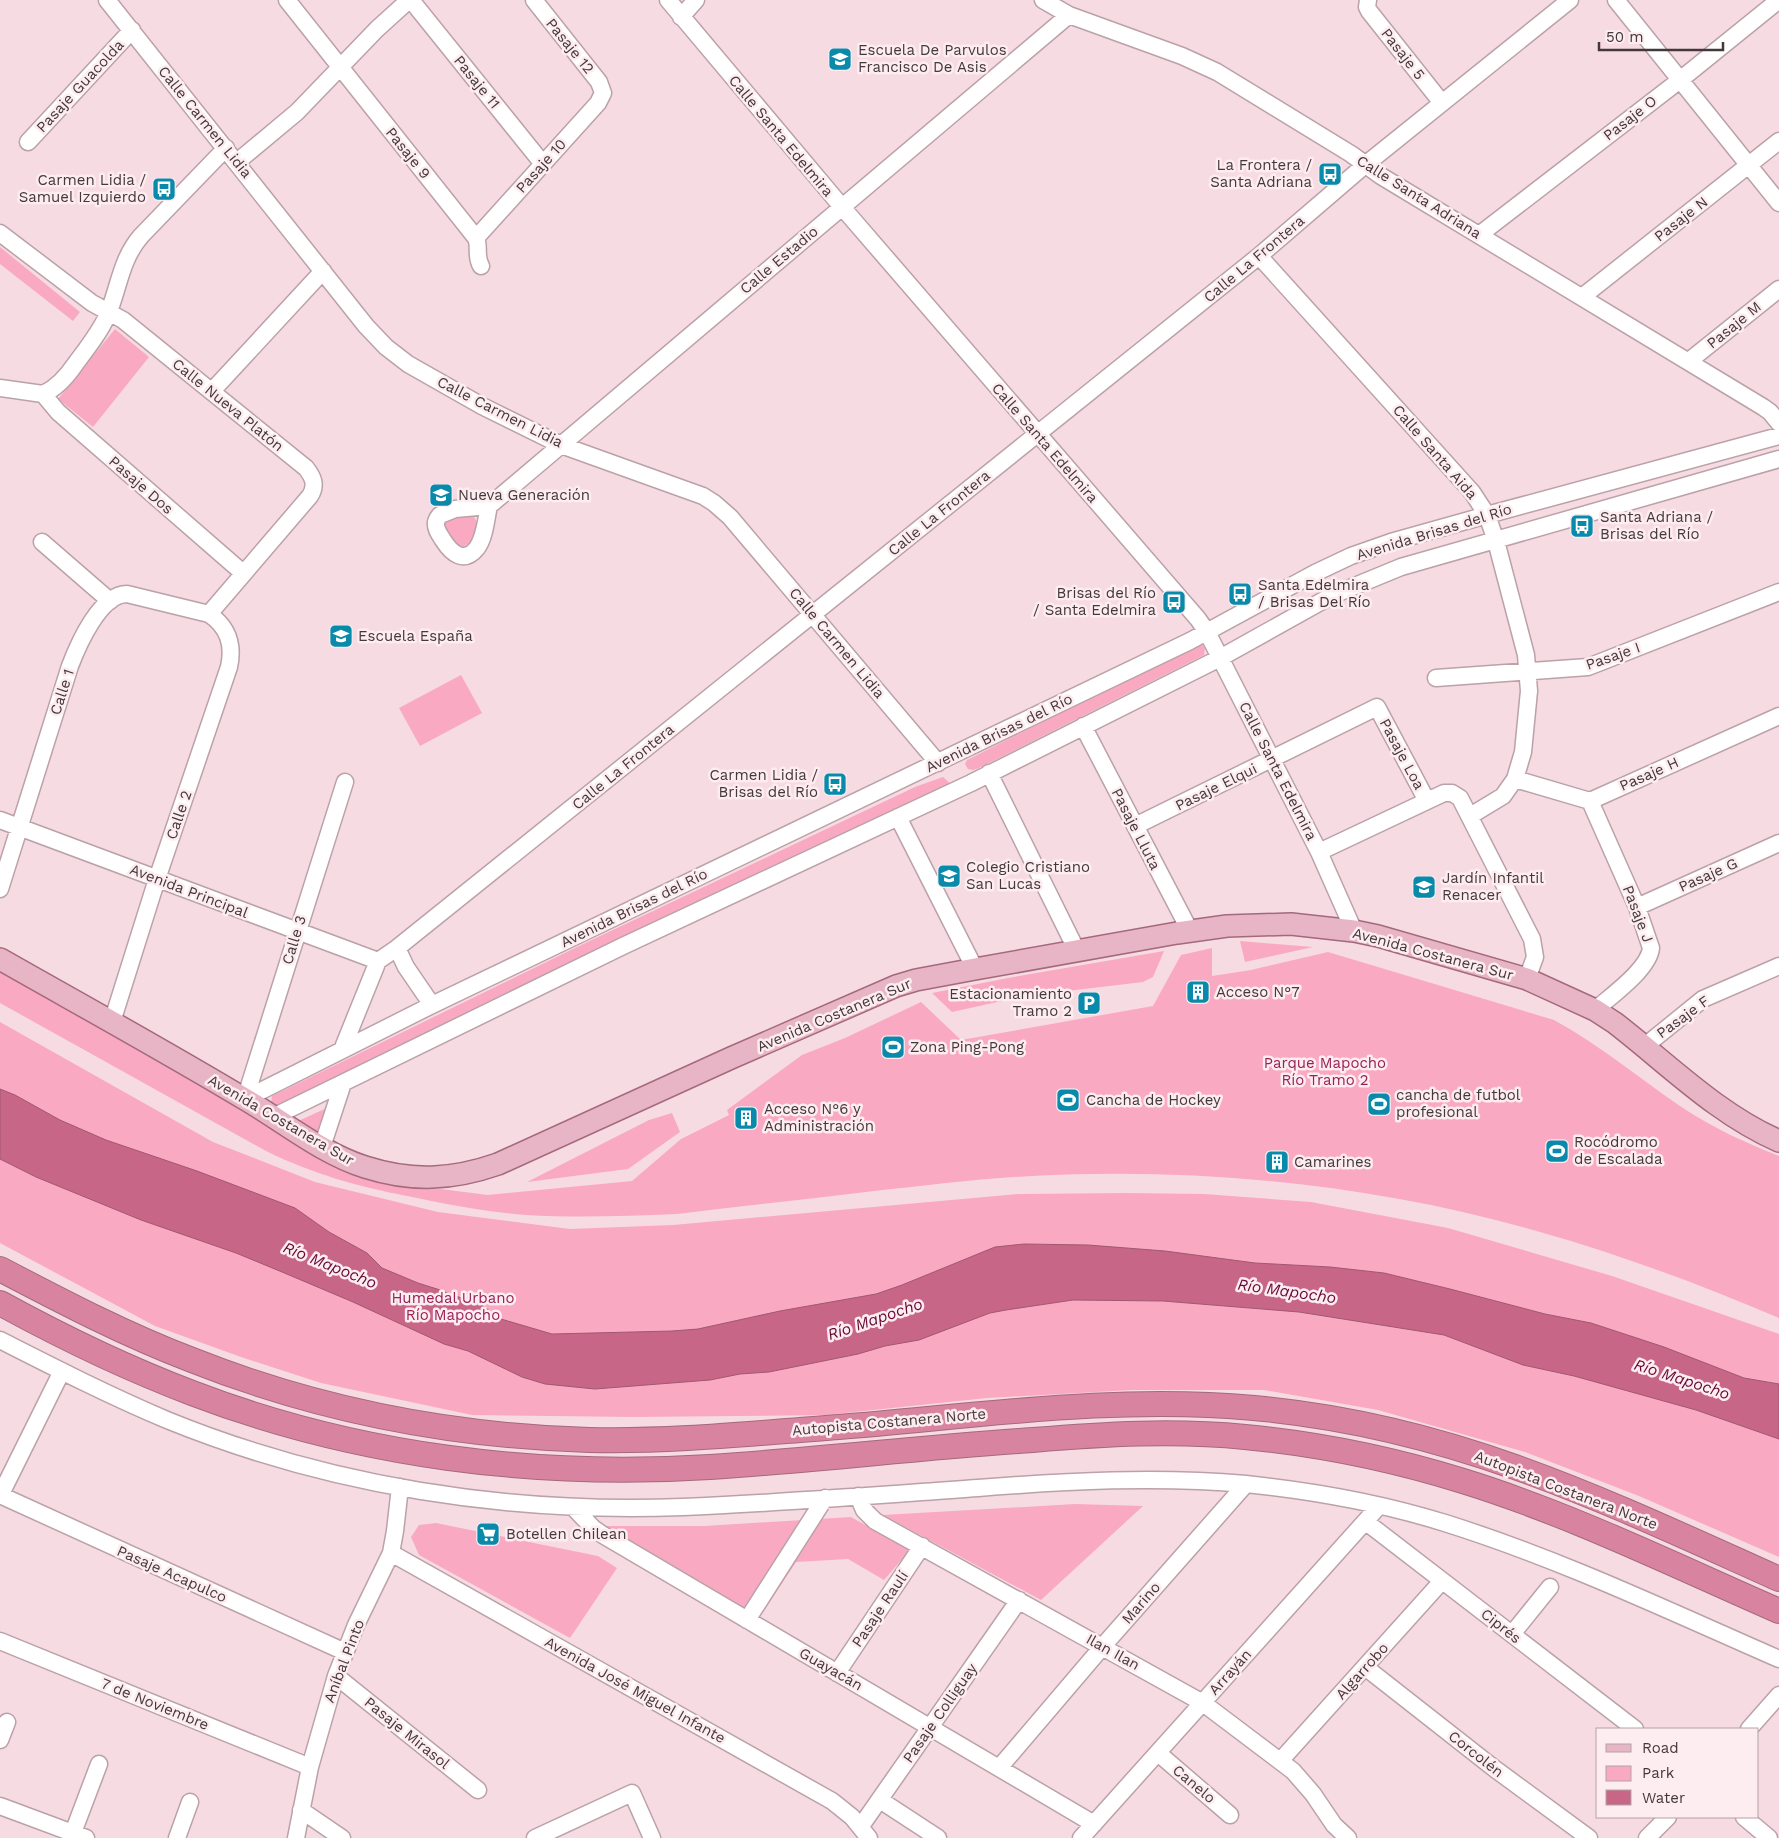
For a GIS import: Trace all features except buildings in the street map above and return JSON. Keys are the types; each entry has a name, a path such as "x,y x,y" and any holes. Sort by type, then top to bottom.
{"highway":[{"name":"Autopista Costanera Norte","path":"0,1269 150,1343 236,1377 343,1408 436,1426 478,1431 588,1440 654,1439 838,1427 1108,1404 1177,1404 1252,1408 1346,1421 1390,1429 1523,1470 1624,1510 1779,1579"},
{"name":"Autopista Costanera Norte","path":"0,1303 112,1359 225,1405 344,1439 402,1451 477,1462 566,1469 685,1468 1085,1436 1143,1434 1235,1436 1329,1448 1407,1464 1510,1497 1590,1529 1779,1611"}],"main road":[{"name":"Avenida Costanera Sur","path":"0,959 245,1099 322,1147 350,1162 402,1176 438,1178 458,1176 478,1171 521,1155 731,1058 887,989 916,980 1190,931 1270,923 1311,925 1354,931 1403,942 1527,980 1595,1010 1615,1023 1727,1113 1750,1128 1778,1139"}],"street":[{"name":"Calle Carmen Lidia","path":"107,0 366,326 397,356 482,406 561,445 691,491 714,503 730,518 813,614 938,763"},
{"name":"Pasaje 9","path":"287,0 476,238"},
{"path":"237,162 280,128 341,68 377,29 410,0"},
{"name":"Pasaje 11","path":"410,0 543,164"},
{"name":"Pasaje 12","path":"534,0 599,82 603,93"},
{"name":"Calle Santa Edelmira","path":"668,0 842,207 1198,619 1207,632 1319,852 1354,931"},
{"path":"681,17 696,0"},
{"name":"Calle Santa Adriana","path":"1042,0 1069,14 1200,64 1254,95 1381,176 1763,407 1779,423"},
{"name":"Calle La Frontera","path":"378,961 397,948 1259,256 1365,165 1570,0"},
{"path":"1616,0 1779,203"},
{"name":"Pasaje O","path":"1479,235 1680,80 1779,0"},
{"name":"Pasaje 5","path":"1368,1 1369,11 1442,103"},
{"name":"Calle Estadio","path":"489,506 1069,14"},
{"name":"Pasaje Guacolda","path":"28,142 132,30"},
{"name":"Pasaje 10","path":"476,238 598,103 603,93"},
{"name":"Pasaje N","path":"1582,297 1779,141"},
{"path":"0,388 43,394 64,378 96,336 109,312 123,264 130,250 141,236 226,148"},
{"name":"Calle Nueva Platón","path":"0,233 92,303 123,320 306,468 314,482 313,491 310,496 209,614"},
{"path":"476,238 478,244 477,257 481,266"},
{"name":"Calle Santa Aida","path":"1259,256 1472,492 1487,515 1496,541 1522,639 1528,670 1529,691 1523,752 1515,779 1503,796 1470,816"},
{"path":"212,391 323,272"},
{"name":"Pasaje M","path":"1689,362 1779,289"},
{"name":"Pasaje Dos","path":"43,394 58,412 243,573"},
{"name":"Avenida Brisas del Río","path":"245,1099 432,1005 1207,632 1316,573 1352,556 1391,542 1487,515 1779,436"},
{"name":"Avenida Brisas del Río","path":"273,1117 623,946 989,773 1220,658 1333,595 1360,583 1401,567 1779,459"},
{"path":"42,542 110,601 118,596 127,594 209,614"},
{"name":"Pasaje I","path":"1436,678 1528,670 1579,668 1598,664 1779,592"},
{"name":"Calle 1","path":"0,889 76,650 95,618 110,601"},
{"name":"Calle 2","path":"112,1022 157,878 231,659 228,635 223,626 209,614"},
{"name":"Pasaje Elqui","path":"1135,826 1378,708"},
{"name":"Pasaje Loa","path":"1378,708 1427,801 1444,793 1452,792 1457,795 1470,816 1532,939 1535,957 1527,980"},
{"name":"Pasaje H","path":"1590,801 1779,716"},
{"name":"Pasaje Lluta","path":"1083,726 1190,931"},
{"path":"989,773 1077,951"},
{"path":"1515,779 1590,801"},
{"name":"Calle 3","path":"245,1099 346,782"},
{"path":"1319,852 1427,801"},
{"name":"Pasaje J","path":"1590,801 1637,907 1650,941 1651,954 1644,966 1595,1010"},
{"path":"898,817 975,969"},
{"name":"Avenida Principal","path":"0,820 378,961"},
{"name":"Pasaje G","path":"1637,907 1779,843"},
{"path":"397,948 406,967 432,1005"},
{"path":"342,1050 378,961"},
{"name":"Pasaje F","path":"1644,1046 1703,999 1779,966"},
{"path":"322,1147 344,1083"},
{"path":"0,1340 170,1421 239,1446 315,1468 400,1487 459,1497 574,1508 680,1507 1024,1484 1130,1480 1188,1480 1246,1484 1313,1493 1379,1506 1445,1523 1533,1554 1779,1659"},
{"path":"0,1495 62,1371"},
{"name":"Marino","path":"999,1768 1103,1646 1246,1484"},
{"name":"Aníbal Pinto","path":"296,1838 310,1768 336,1676 345,1652 391,1553 400,1487"},
{"name":"Pasaje Acapulco","path":"0,1495 345,1652"},
{"name":"Ilan Ilan","path":"858,1496 864,1510 875,1521 1203,1703 1281,1760 1305,1784 1341,1836"},
{"path":"747,1620 824,1498"},
{"name":"Arrayán","path":"1081,1838 1379,1506"},
{"name":"Guayacán","path":"574,1508 593,1528 603,1535 1094,1824"},
{"name":"Ciprés","path":"1366,1522 1634,1728"},
{"name":"Pasaje Raulí","path":"837,1672 922,1546"},
{"name":"Avenida José Miguel Infante","path":"391,1553 832,1801 852,1817 865,1832"},
{"name":"Algarrobo","path":"1281,1760 1442,1581"},
{"path":"1512,1634 1550,1587"},
{"name":"Pasaje Colliguay","path":"865,1832 880,1800 1019,1600"},
{"name":"7 de Noviembre","path":"0,1641 310,1768"},
{"name":"Corcolén","path":"1365,1667 1495,1769 1588,1838"},
{"name":"Pasaje Mirasol","path":"336,1676 478,1790"},
{"path":"1750,1728 1779,1695"},
{"path":"0,1740 6,1722"},
{"name":"Canelo","path":"1158,1753 1230,1815"},
{"path":"0,1806 76,1836 99,1764"},
{"path":"535,1838 632,1793 652,1838"},
{"path":"880,1800 938,1838"},
{"path":"177,1838 190,1802"},
{"path":"301,1810 342,1838"},
{"path":"1647,1838 1667,1818"},
{"path":"1745,1818 1768,1838"}],"green space":[{"path":"0,247 80,312 73,321 0,264"},
{"path":"115,329 149,357 93,427 58,399"},
{"path":"471,513 477,525 476,539 461,548 455,546 443,523 446,518"},
{"path":"1197,644 1205,648 1204,655 979,768 968,769 965,764 967,760"},
{"path":"461,675 482,713 420,746 399,708"},
{"path":"943,777 952,785 277,1107 271,1103 272,1096 579,946 915,787"},
{"path":"1240,941 1313,947 1245,962"},
{"name":"Parque Mapocho Río Tramo 2","path":"1212,948 1212,976 1251,970 1328,952 1554,1020 1604,1051 1694,1115 1730,1135 1779,1156 1779,1318 1661,1271 1601,1250 1540,1232 1476,1215 1411,1201 1279,1182 1147,1174 1080,1174 961,1181 677,1214 545,1216 511,1214 466,1207 352,1183 318,1173 283,1159 0,1003 0,968 216,1092 425,1187 488,1195 632,1181 681,1139 729,1115 727,1110 802,1055 845,1038 921,1002 961,1040 1153,1006 1181,955"},
{"path":"1164,951 1153,977 1143,982 1025,996 952,1012 932,993 1008,978"},
{"name":"Humedal Urbano Río Mapocho","path":"0,1022 213,1142 315,1182 438,1212 570,1229 673,1225 1019,1194 1204,1194 1311,1202 1448,1228 1612,1276 1779,1334 1779,1557 1639,1496 1525,1452 1378,1410 1264,1390 1132,1390 987,1398 826,1415 633,1417 472,1415 321,1383 155,1326 0,1243"},
{"path":"329,1107 318,1136 296,1122"},
{"path":"672,1113 680,1132 628,1169 527,1182 649,1120"},
{"path":"1075,1504 1143,1506 1041,1600 883,1515"},
{"path":"851,1517 910,1550 884,1580 848,1559 796,1562 759,1618 613,1535 604,1526 704,1526"},
{"path":"436,1523 598,1556 617,1568 570,1638 419,1555 411,1537 419,1525"}],"water":[{"name":"Río Mapocho","path":"0,1089 15,1095 60,1120 106,1140 197,1171 295,1208 329,1232 367,1253 382,1268 483,1306 501,1319 552,1334 698,1329 780,1311 876,1294 995,1247 1024,1244 1088,1245 1165,1251 1255,1263 1330,1267 1384,1273 1545,1314 1591,1323 1664,1347 1744,1378 1779,1384 1779,1439 1696,1410 1574,1376 1523,1365 1444,1335 1299,1312 1163,1301 1073,1300 1006,1310 990,1313 919,1340 769,1372 740,1374 710,1380 595,1389 545,1384 522,1377 468,1351 444,1344 353,1302 236,1253 141,1220 36,1177 0,1159"}],"place":[{"name":"Escuela De Parvulos Francisco De Asis","path":"840,59"},
{"name":"La Frontera / Santa Adriana","path":"1330,174"},
{"name":"Carmen Lidia / Samuel Izquierdo","path":"164,189"},
{"name":"Nueva Generación","path":"441,495"},
{"name":"Santa Adriana / Brisas del Río","path":"1582,526"},
{"name":"Santa Edelmira / Brisas Del Río","path":"1240,594"},
{"name":"Brisas del Río / Santa Edelmira","path":"1174,602"},
{"name":"Escuela España","path":"341,636"},
{"name":"Carmen Lidia / Brisas del Río","path":"835,784"},
{"name":"Colegio Cristiano San Lucas","path":"949,876"},
{"name":"Jardín Infantil Renacer","path":"1424,887"},
{"name":"Acceso N°7","path":"1198,992"},
{"name":"Estacionamiento Tramo 2","path":"1089,1003"},
{"name":"Zona Ping-Pong","path":"893,1047"},
{"name":"Cancha de Hockey","path":"1068,1100"},
{"name":"cancha de futbol profesional","path":"1379,1104"},
{"name":"Acceso N°6 y Administración","path":"746,1118"},
{"name":"Rocódromo de Escalada","path":"1557,1151"},
{"name":"Camarines","path":"1277,1162"},
{"name":"Botellen Chilean","path":"488,1534"}]}
